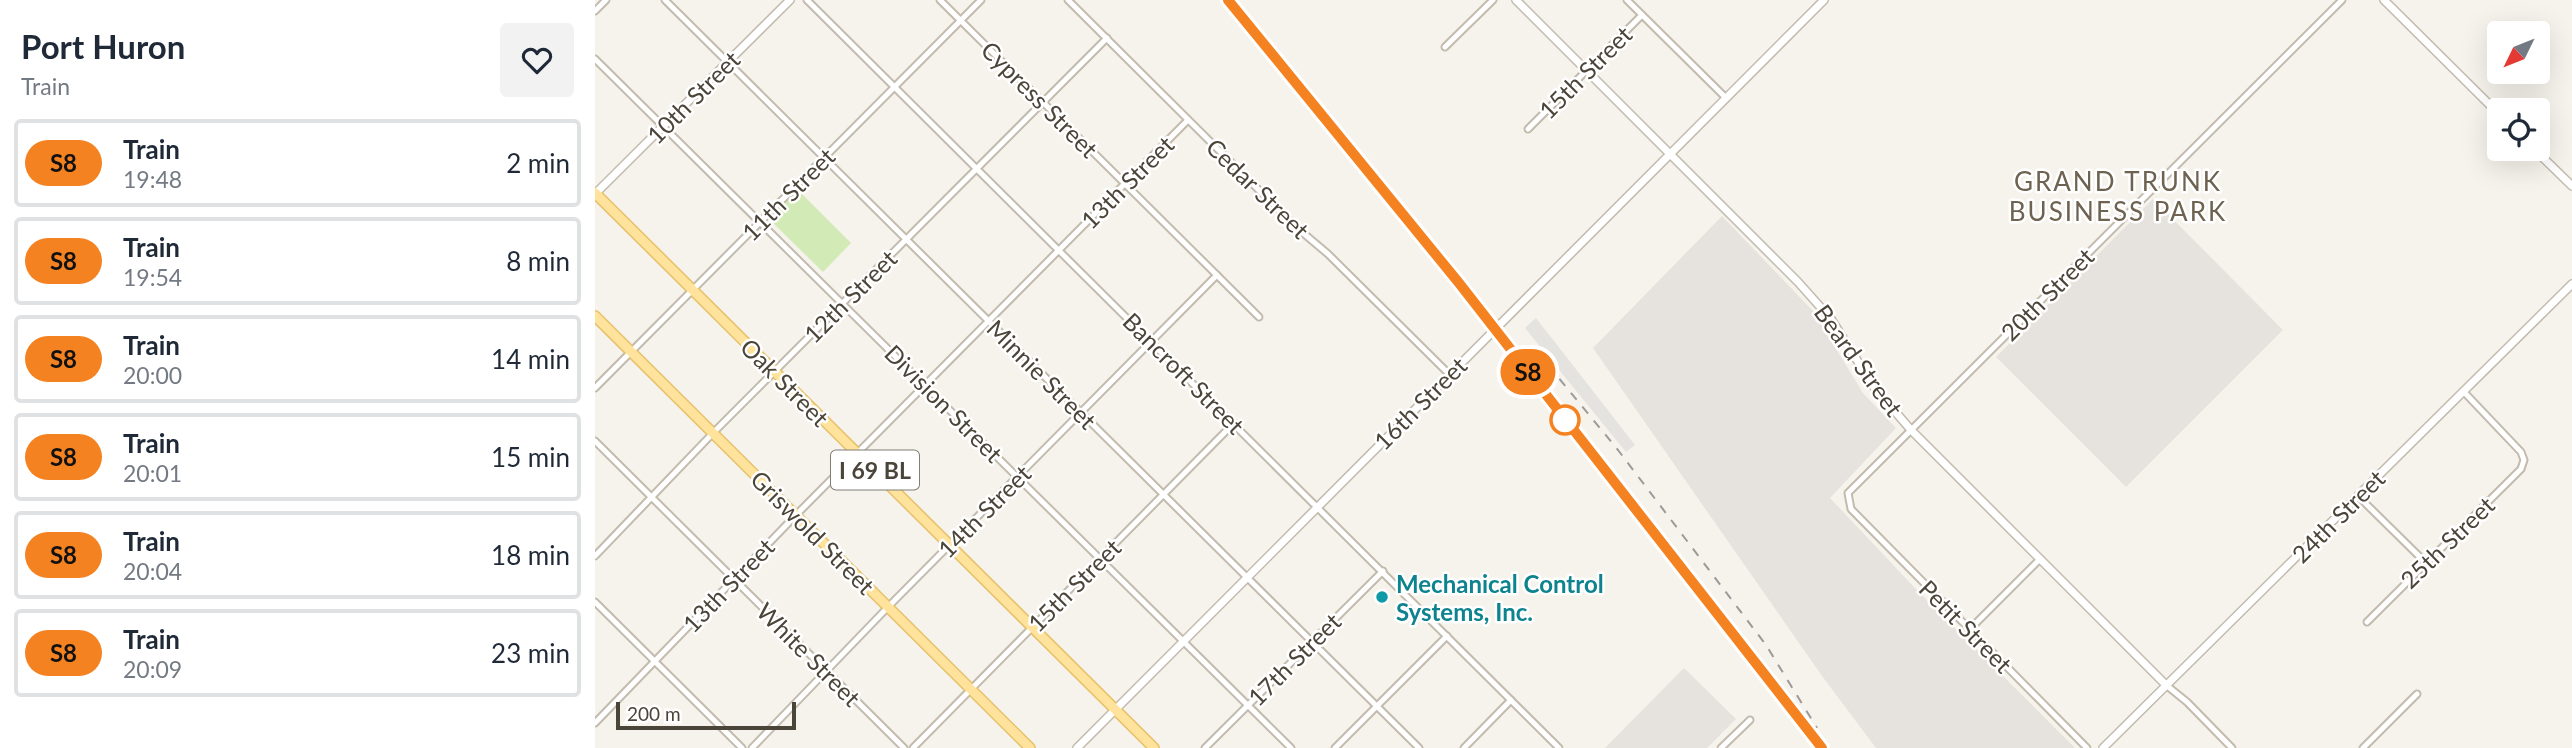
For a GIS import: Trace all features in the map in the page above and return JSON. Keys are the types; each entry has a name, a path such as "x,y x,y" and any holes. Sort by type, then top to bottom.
{"main road":[{"name":"Oak Street","path":"595,194 1154,748"},
{"name":"Griswold Street","path":"595,316 1030,748"}],"street":[{"path":"595,11 606,0"},
{"name":"Minnie Street","path":"665,0 1419,748"},
{"name":"10th Street","path":"595,194 790,0"},
{"name":"Bancroft Street","path":"807,0 1559,748"},
{"name":"Cypress Street","path":"940,0 1259,317"},
{"name":"11th Street","path":"595,388 981,0"},
{"name":"Cedar Street","path":"1068,0 1449,374"},
{"path":"1445,47 1493,0"},
{"name":"Beard Street","path":"1516,0 1820,305 1874,387 1911,430 2232,748"},
{"path":"1627,0 1726,98"},
{"name":"16th Street","path":"1077,748 1824,0"},
{"name":"20th Street","path":"1848,502 1848,493 1852,488 2342,0"},
{"path":"2383,0 2487,102"},
{"name":"15th Street","path":"1528,130 1642,15"},
{"name":"12th Street","path":"595,556 713,433 1107,38"},
{"name":"Division Street","path":"595,59 1291,748"},
{"name":"13th Street","path":"595,723 796,515 1188,120"},
{"path":"2547,161 2572,186"},
{"name":"14th Street","path":"752,748 1217,275"},
{"name":"24th Street","path":"2103,748 2572,284"},
{"name":"25th Street","path":"2367,622 2425,562 2519,473 2524,460 2515,445 2464,392"},
{"name":"15th Street","path":"913,748 1234,423"},
{"name":"White Street","path":"595,441 904,748"},
{"path":"2358,496 2425,562"},
{"name":"Petit Street","path":"1848,502 1851,509 2087,748"},
{"path":"1969,630 2040,559"},
{"name":"17th Street","path":"1205,748 1383,571"},
{"path":"595,602 742,748"},
{"path":"1335,748 1447,636"},
{"path":"2363,748 2417,694"},
{"path":"1464,748 1511,700"},
{"path":"1721,748 1750,720"}],"shaded area":[{"path":"2153,199 2283,330 2126,487 1996,357"},
{"path":"1722,216 1813,311 1863,393 1896,428 1830,498 1913,586 2075,748 1876,748 1822,676 1593,348"},
{"path":"1536,318 1635,445 1626,452 1525,328"},
{"path":"1684,668 1736,719 1707,748 1605,748"}],"green space":[{"path":"798,190 851,243 823,272 769,219"}],"railway":[{"path":"1228,0 1460,283 1822,748"},
{"path":"1548,365 1618,450 1766,645 1817,728"}],"train":[{"name":"S8","path":"1228,0 1459,283 1822,748"}],"place":[{"name":"Mechanical Control Systems, Inc.","path":"1382,597"}],"district":[{"name":"GRAND TRUNK BUSINESS PARK","path":"2118,196"}]}
